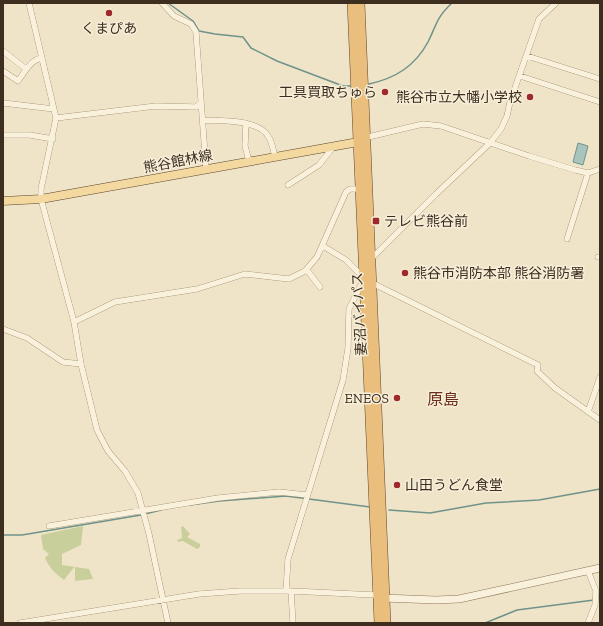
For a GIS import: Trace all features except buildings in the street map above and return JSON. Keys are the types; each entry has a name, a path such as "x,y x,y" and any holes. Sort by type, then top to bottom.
{"highway":[{"name":"妻沼バイパス","path":"352,3 360,189 369,279 382,598 386,623"},
{"name":"妻沼バイパス","path":"360,3 366,137 370,260 369,279"},
{"name":"妻沼バイパス","path":"379,623 382,598"}],"main road":[{"name":"熊谷館林線","path":"3,201 41,199 206,168 358,142"}],"street":[{"path":"29,3 56,118 53,139 41,189 41,199 74,322 81,364 97,430 108,452 125,471 138,494 145,518 168,623"},
{"path":"162,3 174,16 191,24 196,32 201,103 204,120 206,168"},
{"path":"370,260 490,143 501,129 507,116 510,102 539,19 556,3"},
{"path":"3,51 26,70"},
{"path":"527,56 600,79"},
{"path":"3,71 18,81 36,59 42,58"},
{"path":"520,76 600,102"},
{"path":"3,103 54,108"},
{"path":"56,118 156,106 196,107 201,103"},
{"path":"204,120 246,123 262,130 268,136 275,156"},
{"path":"246,123 245,146 249,161"},
{"path":"358,142 366,137 423,124 442,126 541,160 588,173 600,169"},
{"path":"3,135 30,135 53,139"},
{"path":"288,185 319,165 335,146"},
{"path":"567,239 588,173"},
{"path":"74,322 115,302 197,289 245,274 289,279 307,270 317,257 346,192 350,189 360,189"},
{"path":"323,246 346,260 369,279 538,365 537,371 555,388 600,420"},
{"path":"307,270 320,287"},
{"path":"293,623 289,591 288,559 343,380 348,348 349,309 369,279"},
{"path":"3,329 27,338 63,362 81,364"},
{"path":"588,412 600,377"},
{"path":"49,526 218,498 279,492 306,498"},
{"path":"20,623 163,599 240,591 289,591 374,595 382,598 436,600 459,598 600,568"},
{"path":"588,571 596,591 597,604 588,623"}],"green space":[{"path":"83,526 81,545 62,554 62,565 74,567 64,580 55,573 45,558 49,554 43,549 41,535"},
{"path":"183,526 190,534 187,537 200,544 200,547 197,549 183,541 178,542 177,540 182,538 181,527"},
{"path":"75,567 89,569 93,579 75,581"}],"water":[{"path":"578,143 588,146 583,165 573,162"}],"waterway":[{"path":"168,3 193,21 199,31 243,37 251,48 277,61 343,86 350,86"},
{"path":"369,84 388,78 404,70 411,64 428,42 437,21 452,3"},
{"path":"389,510 430,513 486,503 539,500 600,489"},
{"path":"190,505 219,501 286,496 370,507"},
{"path":"145,514 161,510"},
{"path":"3,535 22,535 141,515"},
{"path":"485,623 517,610 594,600"}],"place":[{"name":"くまぴあ","path":"109,13"},
{"name":"工具買取ちゅら","path":"385,92"},
{"name":"熊谷市立大幡小学校","path":"530,97"},
{"name":"テレビ熊谷前","path":"376,221"},
{"name":"熊谷市消防本部 熊谷消防署","path":"405,273"},
{"name":"ENEOS","path":"397,398"},
{"name":"山田うどん食堂","path":"397,485"}],"district":[{"name":"原島","path":"443,399"}]}
